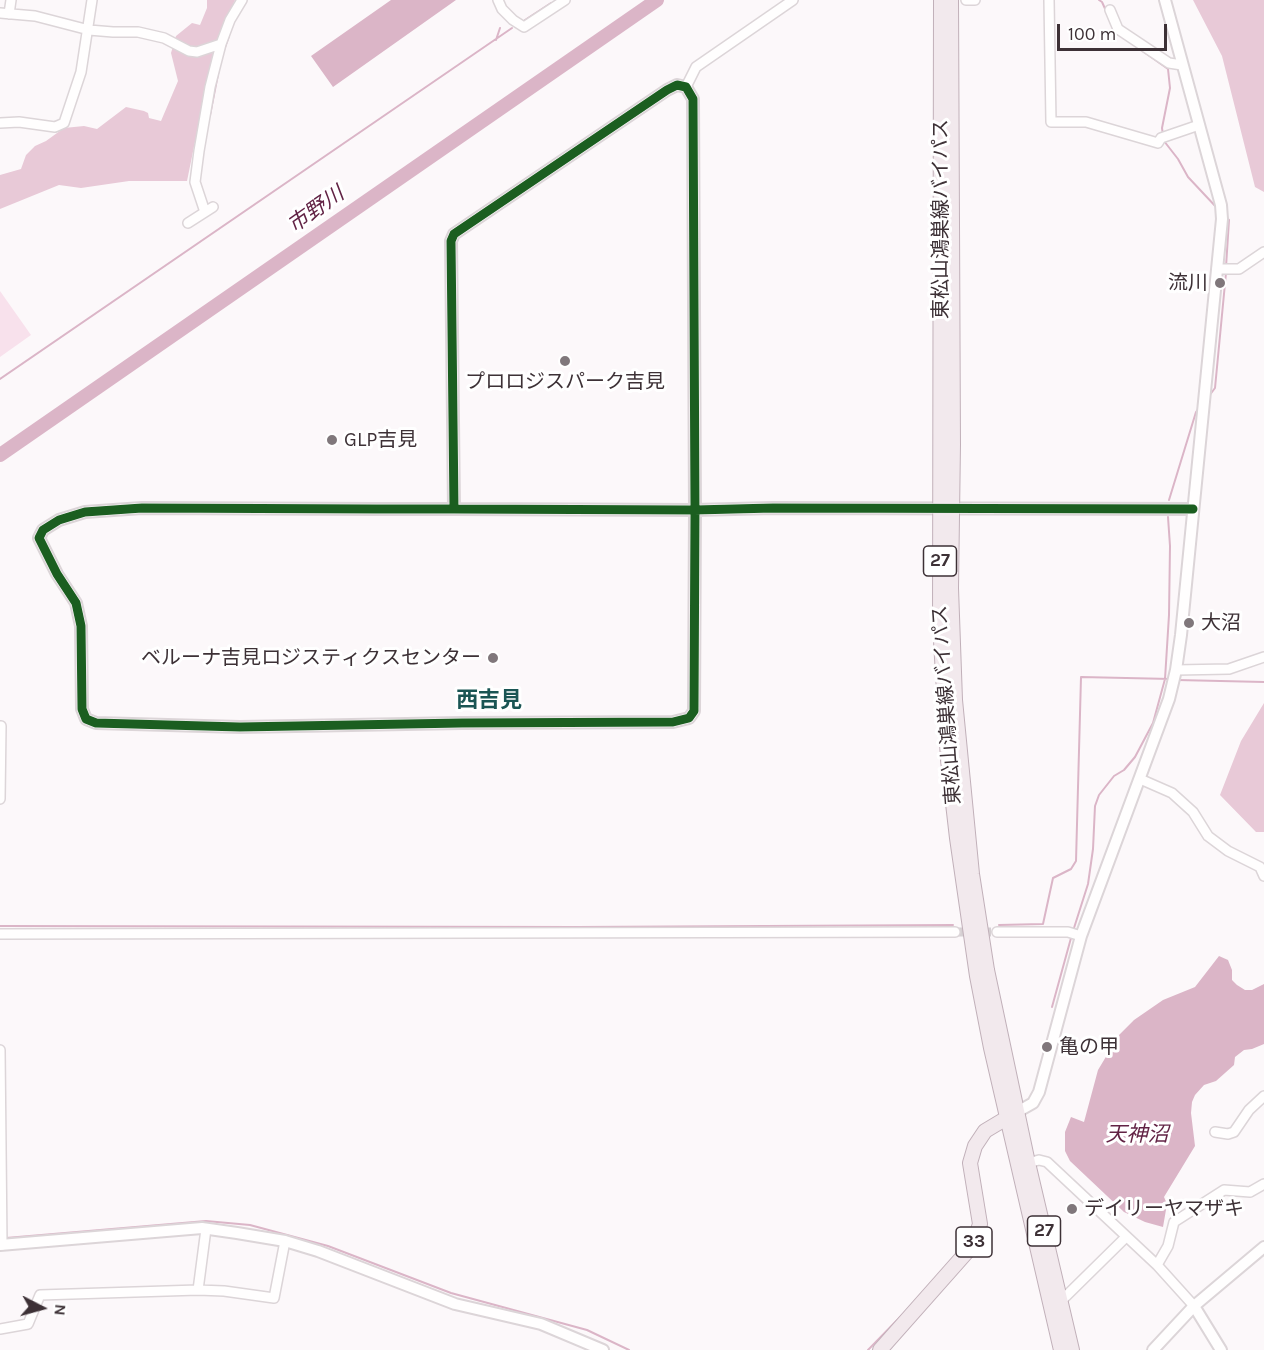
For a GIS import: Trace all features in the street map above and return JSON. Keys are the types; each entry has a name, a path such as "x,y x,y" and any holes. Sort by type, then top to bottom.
{"main road":[{"name":"東松山鴻巣線バイパス","path":"940,0 946,509"},
{"name":"東松山鴻巣線バイパス","path":"951,0 946,509 940,624 943,692 954,816 977,976 1012,1114"},
{"name":"27","path":"1012,1114 1028,1163 1072,1350"},
{"name":"27","path":"1012,1114 1058,1347"},
{"name":"33","path":"880,1350 973,1245 980,1224 970,1162 975,1146 985,1131 1012,1114"}],"street":[{"path":"11,0 5,13 35,16 89,30 146,34 164,38 189,51 197,52 221,44"},
{"path":"0,123 19,122 55,127 64,123 81,72 92,0"},
{"path":"498,0 502,9 524,27 563,1"},
{"path":"686,87 696,67 793,0"},
{"path":"966,0 975,0"},
{"path":"1049,0 1051,122 1086,122 1158,143 1161,138 1199,125"},
{"path":"1012,1114 1033,1103 1039,1092 1081,936 1169,699 1176,670 1188,582 1193,509 1218,269 1221,205 1165,0"},
{"path":"188,222 209,209 196,188 195,173 210,87 221,44 239,2"},
{"path":"1110,9 1118,29 1169,63 1182,64"},
{"path":"454,509 451,241 454,234 667,90 677,86 686,87"},
{"path":"686,87 693,99 695,510 694,711 690,718 682,721 240,727 96,723 86,719 82,709 81,626 76,603 57,574 39,538 43,530 59,520 85,512 142,508 695,510 773,508 1193,509"},
{"path":"1218,269 1239,269 1264,252"},
{"path":"1176,670 1229,669 1264,657"},
{"path":"0,799 1,726"},
{"path":"1140,779 1172,793 1193,812 1208,836 1228,851 1260,867 1264,876"},
{"path":"0,934 955,932"},
{"path":"997,932 1068,932 1081,936"},
{"path":"0,1050 1,1245 206,1229 285,1242 318,1251 455,1304 542,1324 603,1350"},
{"path":"1215,1132 1228,1134 1234,1132 1249,1110 1264,1096"},
{"path":"1028,1163 1039,1160 1047,1162 1157,1265 1194,1306 1221,1350"},
{"path":"1157,1265 1168,1246 1174,1222 1224,1190 1250,1192 1264,1184"},
{"path":"198,1290 206,1229"},
{"path":"1060,1302 1126,1237"},
{"path":"0,1329 28,1324 40,1295 198,1290 274,1298 285,1242"},
{"path":"1153,1350 1194,1306 1264,1247"}],"shaded area":[{"path":"207,0 235,0 214,49 187,181 129,181 81,188 59,185 0,209 0,175 21,169 26,155 35,146 64,128 84,126 97,129 126,107 144,111 148,113 149,118 161,121 178,81 171,53 176,36 192,23 200,25 207,8"},
{"path":"1193,0 1264,0 1264,192 1255,187 1222,56"},
{"path":"0,291 31,335 0,357"},
{"path":"1264,703 1264,832 1256,832 1220,795 1241,741"}],"water":[{"path":"391,0 456,0 333,87 311,56"},
{"name":"天神沼","path":"1219,956 1228,960 1232,970 1232,980 1245,990 1252,990 1264,984 1264,1044 1244,1050 1235,1057 1234,1065 1216,1081 1204,1085 1195,1095 1191,1113 1195,1146 1164,1197 1167,1204 1163,1227 1124,1212 1070,1161 1065,1151 1065,1132 1071,1117 1084,1122 1098,1070 1119,1035 1134,1020 1163,1000 1195,987"}],"waterway":[{"name":"市野川","path":"0,455 657,0"},
{"path":"1099,0 1107,13"},
{"path":"525,20 551,3"},
{"path":"1110,21 1115,32"},
{"path":"496,40 500,28"},
{"path":"0,379 512,28"},
{"path":"223,53 229,36"},
{"path":"1127,40 1168,69 1170,88 1162,128 1163,135"},
{"path":"210,115 220,64"},
{"path":"1164,141 1188,177 1218,209"},
{"path":"199,179 204,196"},
{"path":"1226,217 1229,220 1226,267"},
{"path":"1209,396 1215,388 1226,273"},
{"path":"1169,500 1199,408"},
{"path":"1074,928 1088,884 1093,849 1095,806 1099,795 1114,776 1124,770 1135,757 1153,723 1165,679 1169,615 1168,517"},
{"path":"999,925 1043,924 1053,878 1071,869 1076,861 1081,677 1171,679"},
{"path":"1177,680 1264,682"},
{"path":"0,926 953,925"},
{"path":"1052,1007 1071,938"},
{"path":"6,1238 206,1221 250,1225 328,1246 451,1293 587,1330 629,1350"},
{"path":"868,1350 908,1309"}],"tunnel":[{"path":"955,932 997,932"}],"cycle path":[{"path":"454,509 451,241 454,234 677,85 686,87 693,99 695,510 694,711 689,718 673,722 240,727 96,723 86,719 82,709 81,626 76,603 57,574 39,538 43,530 59,520 85,512 142,508 695,510 773,508 1193,509"}],"place":[{"name":"流川","path":"1220,283"},
{"name":"プロロジスパーク吉見","path":"565,361"},
{"name":"GLP吉見","path":"332,440"},
{"name":"大沼","path":"1189,623"},
{"name":"ベルーナ吉見ロジスティクスセンター","path":"493,658"},
{"name":"亀の甲","path":"1047,1047"},
{"name":"デイリーヤマザキ","path":"1072,1209"}],"district":[{"name":"西吉見","path":"489,701"}]}
